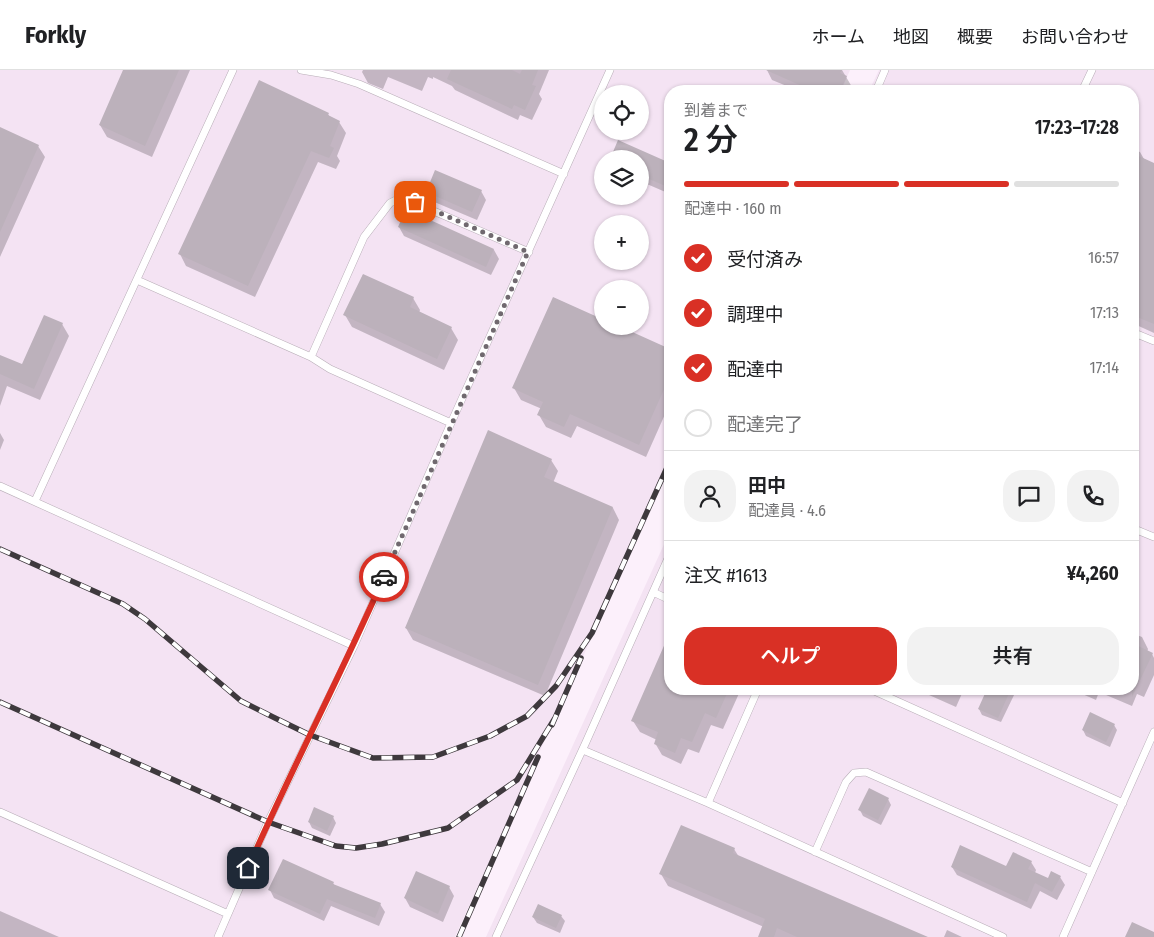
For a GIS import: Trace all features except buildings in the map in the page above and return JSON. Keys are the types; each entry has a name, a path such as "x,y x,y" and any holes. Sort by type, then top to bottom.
{"lane":[{"path":"35,501 232,70"},
{"path":"301,70 359,84 564,174"},
{"path":"218,937 277,805 354,646 610,70"},
{"path":"879,85 885,70"},
{"path":"1085,85 1092,70"},
{"path":"311,357 364,237 390,203 400,198 415,202 528,252"},
{"path":"137,280 311,357 330,369 452,423"},
{"path":"1139,335 1154,341"},
{"path":"0,486 354,646"},
{"path":"1139,531 1154,537"},
{"path":"496,937 583,750 664,567"},
{"path":"653,592 664,597"},
{"path":"708,804 755,695"},
{"path":"883,695 1123,802"},
{"path":"1063,937 1154,732"},
{"path":"583,750 708,804 1003,937"},
{"path":"814,852 846,782 854,773 866,772 1092,872"},
{"path":"0,812 228,914"}],"shaded area":[{"path":"0,70 850,70 844,85 664,85 664,479 455,937 0,937"},
{"path":"879,70 1154,70 1154,937 486,937 664,544 664,695 1139,695 1139,85 872,85"}],"railway":[{"path":"0,549 123,604 145,619 241,701 310,735 373,758 433,757 490,736 527,716 556,686 592,633 664,474"},
{"path":"552,725 581,658"},
{"path":"0,702 268,822 336,846 356,848 382,844 448,828 517,780 555,718"},
{"path":"459,937 538,757"}],"way so far":[{"path":"384,577 528,252 415,202"}],"route":[{"path":"248,868 268,822 354,646 384,577"}]}
